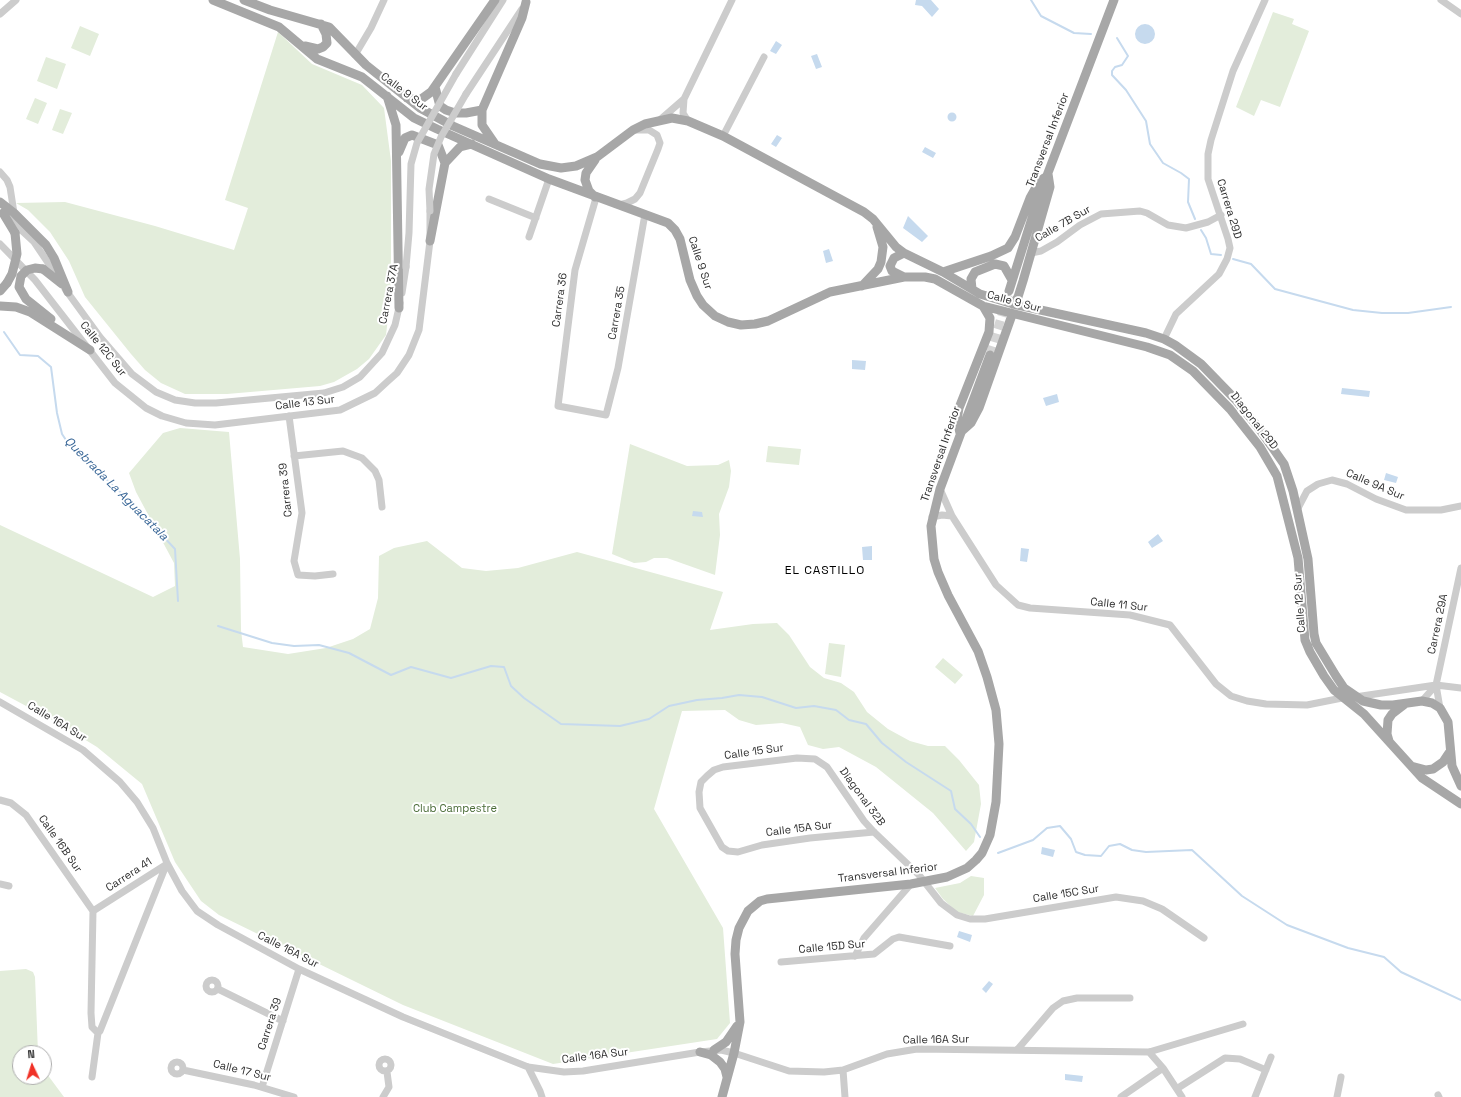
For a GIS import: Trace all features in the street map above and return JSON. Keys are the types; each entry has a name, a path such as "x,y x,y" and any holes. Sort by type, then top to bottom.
{"main road":[{"name":"Calle 9 Sur","path":"213,0 280,27 318,59 362,77 414,118 548,179 596,198 668,223 675,230 680,239 690,280 697,296 703,305 715,316 728,322 755,324 768,321 830,292 904,277 921,276 935,279 984,306 1012,315 1147,346 1170,355"},
{"name":"Calle 9 Sur","path":"244,0 270,10 321,24 334,31 355,55 406,98 435,118 540,164 561,168 576,166 597,157 633,130 645,124 661,119 672,118 688,121 723,136 848,202 873,219 896,247 904,253 943,272 972,289 994,299 1013,304 1146,333 1164,339 1175,345"},
{"path":"406,98 420,100 435,87 495,0"},
{"name":"Transversal Inferior","path":"1009,291 1048,174 1114,0"},
{"path":"496,145 482,125 482,110 522,18 527,1"},
{"path":"304,46 318,50 323,47 327,38 321,24"},
{"path":"435,87 440,106 446,110 454,113 466,113 482,110"},
{"path":"387,96 396,126 399,308"},
{"path":"397,160 405,138 412,135 438,145 445,163 430,241"},
{"path":"445,163 460,147 472,144"},
{"path":"596,198 589,191 585,180 589,167 597,157"},
{"path":"1013,304 1018,296 1050,187 1048,174"},
{"path":"943,272 992,256 1008,248 1015,237 1030,198 1039,182 1048,174"},
{"path":"0,201 14,213 46,246 54,258 68,292"},
{"path":"0,291 7,283 15,264 17,254 15,233 1,213"},
{"path":"862,286 878,269 882,254 881,237 873,219"},
{"path":"904,253 894,258 890,266 892,271 904,277"},
{"path":"972,289 971,279 975,272 995,264 1004,266 1012,280"},
{"path":"62,284 43,269 35,268 27,270 21,276 18,287 26,299 75,341"},
{"path":"0,306 16,307 30,312 90,350"},
{"path":"984,306 990,318 989,332 959,408 957,420 960,433 971,423 980,408 1012,315"},
{"name":"Diagonal 29D","path":"1175,345 1192,356 1218,381 1258,427 1284,464 1293,491"},
{"name":"Transversal Inferior","path":"722,1097 734,1053 740,1022 735,954 736,940 743,918 753,906 767,899 790,895 896,886 936,880 958,873 967,868 982,853 990,835 996,802 999,744 996,710 988,677 978,651 948,595 938,572 932,542 932,517 940,489 960,433 990,355"},
{"name":"Diagonal 29D","path":"1170,355 1193,371 1218,396 1260,447 1277,476 1290,521"},
{"name":"Calle 12 Sur","path":"1293,491 1309,565 1316,643 1344,688 1355,697 1381,705 1408,703 1422,700"},
{"name":"Calle 12 Sur","path":"1290,521 1300,570 1305,640 1324,676 1342,698 1364,714 1422,778 1461,804"},
{"path":"1422,700 1432,703 1440,708 1448,722 1449,753 1452,766 1461,786"},
{"path":"1389,742 1387,734 1388,720 1399,708 1408,703"},
{"path":"1410,765 1420,769 1433,769 1443,762 1449,753"},
{"path":"714,1050 730,1038 740,1022"},
{"path":"700,1052 711,1055 720,1062 725,1069 727,1077"}],"street":[{"path":"0,14 16,0"},
{"path":"355,55 371,28 384,0"},
{"name":"Carrera 37A","path":"108,346 132,374 156,392 175,400 195,404 216,404 324,393 343,387 360,377 374,362 389,341 395,325 406,267 409,233 411,164 417,143 456,74 503,0"},
{"path":"688,121 683,113 684,99 732,0"},
{"name":"Carrera 29D","path":"1164,339 1176,314 1184,304 1207,285 1225,266 1230,248 1208,174 1211,140 1233,71 1265,0"},
{"path":"1441,0 1461,14"},
{"path":"430,241 429,189 434,154 441,137 466,94 527,1"},
{"path":"723,136 764,57"},
{"path":"661,119 684,99"},
{"path":"617,205 627,204 640,193 660,143 657,135 649,130 633,130"},
{"path":"0,172 7,180 11,193 14,213"},
{"path":"529,237 548,179"},
{"path":"0,201 11,193"},
{"name":"Carrera 36","path":"596,198 575,270 558,406 606,415"},
{"path":"489,199 536,218"},
{"name":"Calle 7B Sur","path":"1031,253 1041,251 1057,242 1080,225 1101,214 1140,211 1147,213 1168,225 1186,228 1208,222 1221,215"},
{"name":"Calle 12C Sur","path":"1,213 34,242 62,284 108,346"},
{"name":"Carrera 35","path":"606,415 618,368 645,214"},
{"name":"Calle 13 Sur","path":"216,425 340,410 375,393 397,373 409,355 419,330 430,241"},
{"name":"Calle 12C Sur","path":"0,244 35,280 115,383 146,408 162,416 186,423 216,425"},
{"name":"Carrera 39","path":"288,416 302,513 294,561 298,575 315,576 333,574"},
{"path":"294,456 343,451 362,458 375,471 379,480 382,507"},
{"name":"Calle 9A Sur","path":"1293,491 1307,491 1318,484 1332,480 1347,484 1376,499 1406,510 1441,510 1461,506"},
{"name":"Calle 11 Sur","path":"940,489 952,516 996,585 1018,605 1030,608 1130,615 1170,625 1216,684 1231,696 1247,701 1266,704 1307,705 1342,698"},
{"path":"1298,510 1307,491"},
{"path":"932,517 942,515 952,516"},
{"name":"Carrera 29A","path":"1440,708 1436,685 1461,568"},
{"path":"1422,700 1436,685"},
{"path":"1355,697 1436,685 1461,688"},
{"name":"Calle 16A Sur","path":"0,702 83,750 120,782 137,802 153,828 167,863 182,891 197,911 218,926 300,969 403,1017 528,1067 564,1072 583,1071 714,1050 734,1053 790,1071 804,1073 843,1070 874,1058 904,1050 1149,1052 1243,1024"},
{"name":"Calle 15 Sur","path":"728,851 722,846 700,808 699,792 701,782 714,770 723,767 797,758 815,759"},
{"name":"Diagonal 32B","path":"815,759 827,767 864,821 925,882"},
{"name":"Calle 16B Sur","path":"0,800 11,803 26,815 93,911"},
{"name":"Calle 15A Sur","path":"728,851 738,852 762,845 803,839 874,832"},
{"name":"Carrera 41","path":"98,1033 92,1027 91,1013 93,911 167,863"},
{"name":"Carrera 41","path":"92,1077 98,1033 167,863"},
{"path":"932,892 936,880"},
{"name":"Calle 15C Sur","path":"925,882 941,903 947,908 957,915 970,919 985,918 1116,897 1142,901 1162,909 1204,938"},
{"path":"0,884 10,886"},
{"path":"855,956 864,938 911,884"},
{"path":"896,886 897,899"},
{"name":"Calle 15D Sur","path":"781,962 855,956 878,952 888,943 899,937 950,946"},
{"name":"Carrera 39","path":"262,1087 300,969"},
{"path":"218,989 283,1021"},
{"path":"1016,1050 1053,1008 1063,1002 1076,998 1130,998"},
{"path":"1025,1040 1028,1051"},
{"path":"1149,1052 1178,1088 1182,1097"},
{"path":"1255,1097 1271,1057"},
{"path":"1178,1088 1225,1058 1240,1059 1266,1070"},
{"path":"528,1067 542,1097"},
{"path":"1120,1097 1163,1068"},
{"name":"Calle 17 Sur","path":"183,1070 262,1087 294,1097"},
{"path":"843,1070 845,1097"},
{"path":"383,1097 389,1087 389,1080 386,1072"},
{"path":"1337,1097 1341,1078"}],"green space":[{"path":"1273,12 1294,19 1292,24 1309,31 1280,107 1261,100 1254,116 1236,107"},
{"path":"80,26 99,34 90,56 71,48"},
{"path":"278,32 312,64 362,85 384,108 391,161 391,292 386,335 369,359 357,369 334,382 320,386 227,394 185,394 161,383 145,370 85,297 69,261 50,232 28,210 16,203 65,202 155,226 234,250 248,208 225,200"},
{"path":"46,57 66,64 57,89 37,81"},
{"path":"35,98 47,103 38,124 26,119"},
{"path":"60,109 72,113 63,134 52,130"},
{"name":"Club Campestre","path":"180,428 229,432 240,559 241,630 243,647 288,654 326,648 353,639 370,629 378,598 379,556 394,548 427,541 462,568 486,571 518,568 577,552 723,592 710,630 753,624 777,623 789,635 810,667 824,678 841,683 854,692 867,712 888,729 910,741 928,746 945,746 959,760 979,785 981,804 974,842 966,851 933,813 876,767 839,747 823,749 808,745 800,727 782,723 756,725 739,720 725,710 682,711 654,809 723,928 730,1023 717,1039 553,1064 403,1005 219,915 201,901 175,862 142,784 97,747 56,722 0,692 0,525 153,597 175,586 174,563 136,492 129,473 163,433"},
{"path":"630,444 687,466 718,465 729,460 731,471 729,487 719,514 720,535 715,575 667,558 654,558 646,562 634,563 612,554"},
{"path":"768,446 801,449 799,465 766,462"},
{"path":"829,643 845,645 841,677 825,674"},
{"path":"943,658 963,675 955,684 935,667"},
{"path":"971,876 984,878 984,895 973,916 957,912 943,899 935,888 960,883"},
{"path":"26,969 33,972 35,977 38,1045 12,1045 12,1085 52,1085 52,1081 64,1097 0,1097 0,971"}],"water":[{"path":"916,0 931,0 939,9 932,17 922,6 915,5"},
{"path":"1145,24 1152,27 1155,34 1152,41 1145,44 1138,41 1135,34 1138,27"},
{"path":"776,41 782,45 776,54 770,51"},
{"path":"817,54 822,67 816,69 811,56"},
{"path":"950,113 954,113 956,117 954,121 950,121 948,119 948,115"},
{"path":"777,135 782,138 776,147 771,144"},
{"path":"925,147 936,153 933,158 922,152"},
{"path":"908,216 928,236 922,242 903,228"},
{"path":"829,249 833,261 826,263 823,251"},
{"path":"852,360 866,361 865,370 852,369"},
{"path":"1342,388 1370,391 1369,397 1341,394"},
{"path":"1057,394 1059,402 1046,406 1043,398"},
{"path":"1386,473 1398,477 1396,483 1384,480"},
{"path":"693,511 702,512 703,517 692,516"},
{"path":"1158,534 1163,541 1152,548 1148,542"},
{"path":"872,546 872,560 863,560 862,547"},
{"path":"1021,548 1029,549 1027,562 1020,561"},
{"path":"1042,847 1055,850 1053,857 1041,854"},
{"path":"959,931 972,935 970,942 957,937"},
{"path":"989,981 993,984 986,993 982,989"},
{"path":"1065,1074 1083,1076 1082,1082 1065,1080"}],"waterway":[{"path":"1031,0 1041,16 1074,33 1091,34"},
{"path":"1117,38 1128,56 1122,65 1115,67 1112,71 1112,75 1126,90 1146,121 1150,144 1163,163 1189,179 1188,202 1195,219"},
{"path":"1201,230 1206,238 1211,254 1221,255"},
{"path":"1233,259 1251,264 1275,289 1353,310 1382,313 1408,313 1451,307"},
{"name":"Quebrada La Aguacatala","path":"4,332 20,355 38,356 51,367 57,413 62,434 70,446 131,502 175,549 178,601"},
{"name":"Quebrada La Aguacatala","path":"218,626 272,643 294,646 319,645 349,653 391,675 411,667 451,678 491,666 504,667 511,686 524,698 561,724 620,726 649,719 669,706 697,700 739,695 762,697 796,708 814,706 836,710 849,720 866,724 882,743 906,762 951,791 955,809 971,824 980,837"},
{"name":"Quebrada La Aguacatala","path":"998,853 1033,840 1047,828 1060,826 1071,839 1076,852 1085,855 1101,856 1109,846 1120,844 1132,850 1146,852 1192,850 1242,896 1287,925 1348,948 1384,957 1401,972 1461,1000"}],"tunnel":[{"path":"990,355 1009,291"}],"district":[{"name":"EL CASTILLO","path":"825,571"}]}
